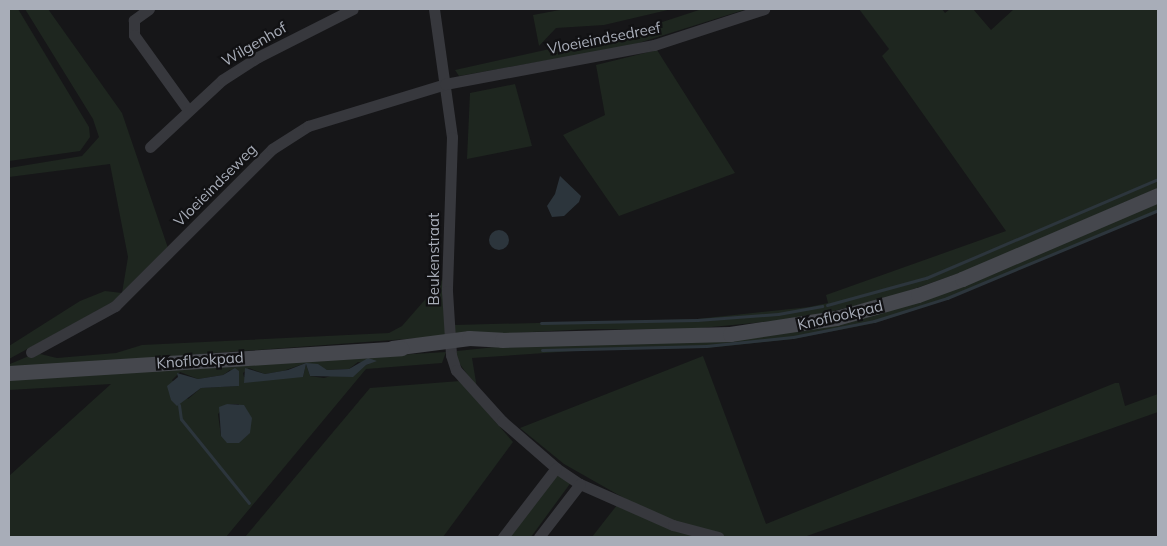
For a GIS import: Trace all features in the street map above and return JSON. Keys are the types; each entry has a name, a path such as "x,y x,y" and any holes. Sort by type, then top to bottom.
{"main road":[{"name":"Knoflookpad","path":"9,373 502,340 730,334 836,318 918,295 962,279 1158,195"}],"street":[{"path":"149,9 134,20 134,34 188,110"},
{"name":"Wilgenhof","path":"150,148 188,110 222,80 254,59 339,12 353,9"},
{"name":"Beukenstraat","path":"434,9 452,137 447,272 451,344 456,370 482,400 556,468 580,484 673,525 718,537"},
{"name":"Vloeieindsedreef","path":"445,84 654,45 764,9"},
{"name":"Vloeieindseweg","path":"31,352 115,306 272,150 291,135 336,115 445,84"},
{"path":"503,537 556,468"},
{"path":"540,537 580,484"}],"shaded area":[{"path":"9,9 18,9 89,127 90,137 80,151 9,161"},
{"path":"25,9 48,9 122,113 168,248 141,276 111,303 9,359 9,346 80,301 105,291 122,293 128,257 110,164 9,177 9,168 82,156 99,137 93,119"},
{"path":"565,9 672,9 604,25 556,28 539,46 533,15"},
{"path":"702,9 747,9 629,46 459,76 455,70 644,28"},
{"path":"859,9 942,9 945,13 950,9 973,9 991,30 1014,9 1158,9 1158,188 968,270 894,296 805,318 680,330 590,329 455,336 454,325 697,319 809,307 828,303 826,295 1006,231 882,56 889,49"},
{"path":"657,50 735,173 619,216 563,135 605,115 596,65"},
{"path":"515,84 532,146 467,159 470,93"},
{"path":"560,176 581,196 579,202 564,216 552,217 547,206 555,194"},
{"path":"1158,202 1158,212 948,299 875,323 793,339 706,348 604,349 472,358 477,388 457,360 457,351 516,345 807,329"},
{"path":"499,230 506,233 509,240 506,247 499,250 492,247 489,240 492,233"},
{"path":"444,278 447,336 10,368 10,364 36,353 57,358 116,353 142,345 389,333 402,326"},
{"path":"446,352 442,363 366,369 226,537 9,537 9,476 111,384 9,390 9,379","holes":["358,362 369,364 324,378 310,376 306,364 303,377 244,377 243,373 249,368 265,374 283,371 306,363 327,370 349,369","230,370 239,386 201,388 188,399 172,380 180,372 198,379 223,375","227,404 239,404 221,436 218,414"]},
{"path":"703,356 766,524 1115,383 1119,383 1125,406 1158,394 1158,412 804,537 727,537 675,522 645,510 564,464 520,428"},
{"path":"368,358 377,361 366,365 353,377 310,376 306,364 303,377 244,383 245,368 265,374 288,370 306,363 318,364 327,370 349,369"},
{"path":"235,368 239,371 239,386 201,388 177,406 171,400 167,386 178,377 177,373 198,379 223,375"},
{"path":"460,381 513,442 443,537 245,537 370,388"},
{"path":"227,404 244,405 252,418 250,433 239,443 227,443 221,436 219,407"},
{"path":"558,473 572,481 531,537 507,537"},
{"path":"617,505 669,528 697,537 592,537"}],"waterway":[{"path":"827,305 926,278 1158,179"},
{"path":"542,350 706,346 793,337 874,321 947,298 1158,210"},
{"path":"541,323 697,320 778,314 822,306"},
{"path":"179,405 181,419 249,503"}]}
